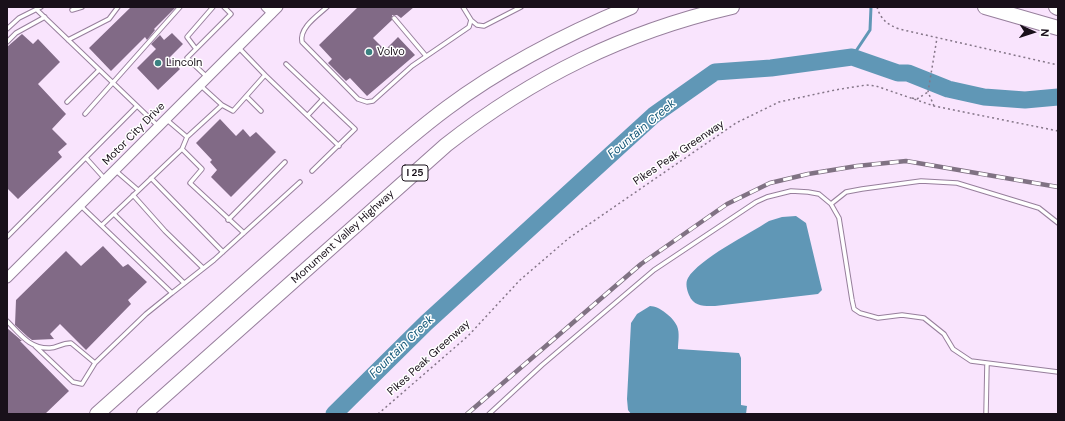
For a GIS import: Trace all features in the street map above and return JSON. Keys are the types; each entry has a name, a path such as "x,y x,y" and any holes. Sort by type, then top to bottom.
{"highway":[{"name":"I 25","path":"97,414 365,177 446,108 498,73 537,51 589,24 631,7"},
{"name":"Monument Valley Highway","path":"144,414 446,145 480,119 550,74 590,55 627,39 679,21 732,7"},
{"path":"985,7 1058,28"}],"street":[{"name":"Motor City Drive","path":"7,277 238,48 272,9"}],"lane":[{"path":"7,29 19,18 41,7"},
{"path":"72,10 82,7"},
{"path":"68,40 109,19 118,7"},
{"path":"85,114 180,7"},
{"path":"196,49 187,38 213,7"},
{"path":"208,78 187,58 231,14 224,7"},
{"path":"327,7 305,28 301,36 302,42 358,98 366,102 373,101 412,66 468,27 471,20"},
{"path":"463,7 471,20 477,25 484,26 521,7"},
{"path":"37,10 159,127"},
{"path":"7,42 16,33 45,17"},
{"path":"394,18 426,56"},
{"path":"238,48 308,114 339,146"},
{"path":"286,64 355,129 312,171"},
{"path":"67,102 99,70"},
{"path":"200,85 222,105 233,111 265,74"},
{"path":"246,97 261,111"},
{"path":"308,114 323,99"},
{"path":"102,225 182,149 187,137 222,105"},
{"path":"7,237 137,106"},
{"path":"166,119 187,137"},
{"path":"182,149 202,169 190,183 228,220 244,233"},
{"path":"86,158 106,179"},
{"path":"228,220 285,162"},
{"path":"116,170 138,190"},
{"path":"151,178 223,252"},
{"path":"831,204 846,192 862,189 922,181 957,183 1039,208 1058,223"},
{"path":"7,321 73,382 82,384 95,363 146,314 223,252 300,182"},
{"path":"489,414 542,366 654,270 756,202 781,193 796,191 819,194 831,204 839,218 854,309 860,314 878,318 902,315 924,318 944,334 953,349 971,361 1058,372"},
{"path":"133,195 165,231 203,268"},
{"path":"80,205 172,293"},
{"path":"114,214 184,283"},
{"path":"35,346 52,348 62,343 71,343 95,363"},
{"path":"986,414 987,364"}],"path":[{"path":"877,7 880,17 886,24 899,29 1058,65"},
{"path":"934,106 928,92 937,38"},
{"name":"Pikes Peak Greenway","path":"378,414 468,336 520,280 569,238 736,123 779,102 866,85 876,86 934,106 1058,131"},
{"path":"908,97 917,99 928,92"}],"water":[{"path":"796,216 806,223 822,290 818,294 715,306 700,305 691,299 687,289 687,280 702,263 725,247 769,221 782,217"},
{"path":"650,306 654,306 661,310 669,316 677,326 679,338 678,349 739,353 741,358 741,405 747,406 746,414 631,414 628,410 627,399 631,323 637,314"}],"building":[{"path":"131,7 176,7 154,29 155,30 147,40 145,37 111,71 89,48"},
{"name":"Volvo","path":"358,7 414,7 401,18 397,15 392,15 392,20 373,38 385,50 398,37 415,55 367,96 350,78 346,81 328,63 332,59 319,45"},
{"name":"Lincoln","path":"172,33 183,44 169,58 180,69 158,90 137,68 156,49 151,44 160,35 164,40"},
{"path":"22,34 33,44 38,39 60,62 38,84 66,114 52,129 67,144 58,152 62,157 18,199 7,188 7,47"},
{"path":"220,119 236,136 243,129 250,137 256,132 276,152 231,197 211,177 217,170 210,162 212,160 196,143"},
{"path":"103,246 123,267 128,264 147,282 128,300 131,304 86,350 60,324 50,334 54,339 32,340 15,325 16,300 66,251 81,266"},
{"path":"7,328 22,341 20,341 69,391 45,414 7,414"}],"waterway":[{"path":"852,57 870,30 871,7"},
{"name":"Fountain Creek","path":"334,414 426,323 654,115 715,72 771,68 852,57 898,73 908,73 948,89 984,97 1025,100 1058,97"}],"railway":[{"path":"467,414 641,264 727,204 770,183 808,174 857,166 906,161 1058,187"}],"place":[{"name":"Volvo","path":"369,52"},
{"name":"Lincoln","path":"158,63"}]}
